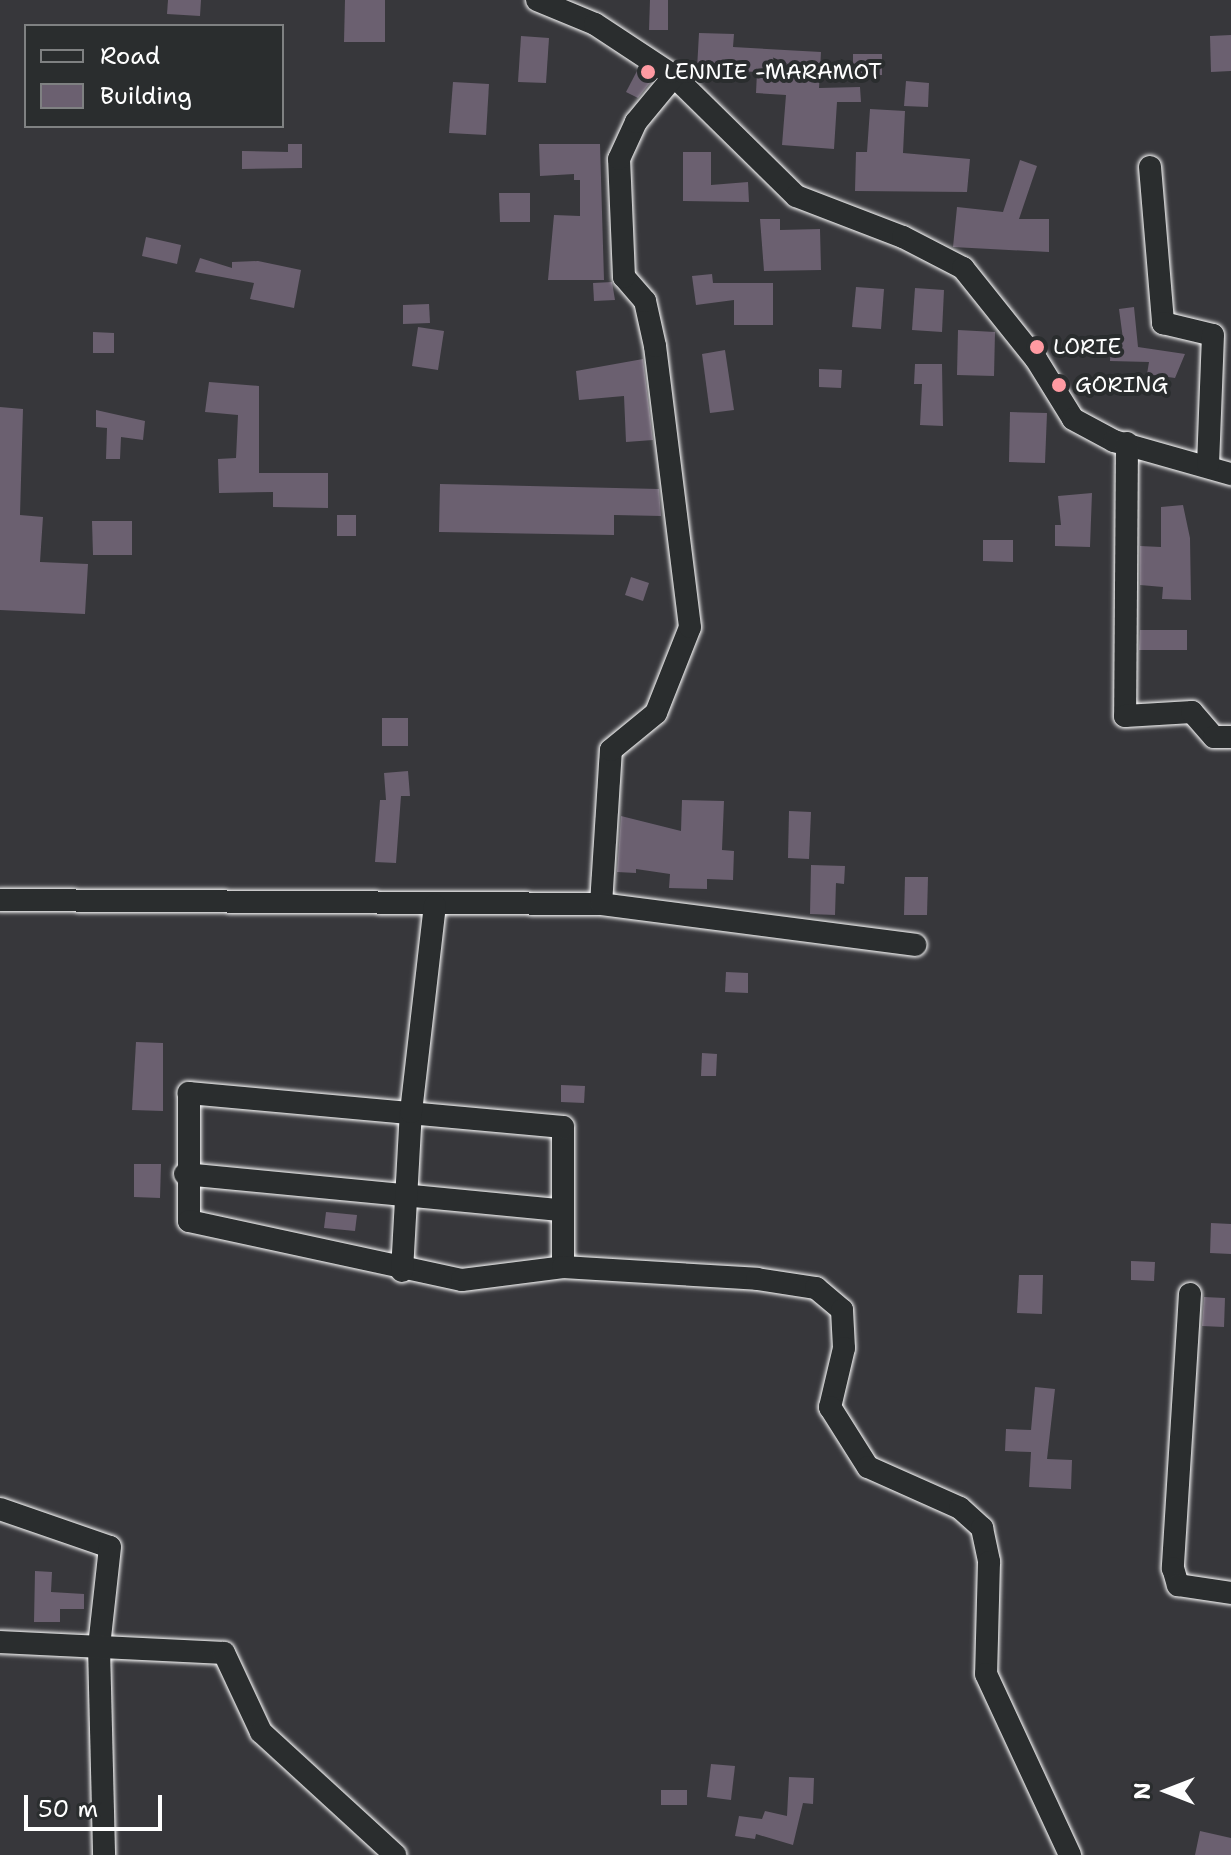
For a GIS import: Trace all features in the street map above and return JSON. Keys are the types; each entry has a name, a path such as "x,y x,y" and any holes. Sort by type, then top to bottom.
{"street":[{"path":"537,0 595,24 674,76 796,196 903,237 963,268 1036,359 1073,419 1127,443 1208,464 1231,474"},
{"path":"601,904 611,750 656,713 690,627 655,346 645,301 624,277 619,159 636,122 674,76"},
{"path":"1150,167 1163,323 1213,335 1208,464"},
{"path":"1127,443 1125,716 1192,712 1214,737 1231,737"},
{"path":"0,900 601,904 915,945"},
{"path":"402,1271 411,1112 435,905"},
{"path":"563,1267 559,1210 563,1127 189,1093 185,1174 189,1221 402,1271 462,1280 563,1267 757,1279 816,1288 842,1310 844,1348 830,1407 868,1467 960,1508 982,1528 989,1562 986,1674 1070,1855"},
{"path":"185,1174 559,1210"},
{"path":"1190,1294 1173,1568 1178,1585 1231,1593"},
{"path":"0,1509 110,1547 99,1647 104,1855"},
{"path":"0,1642 224,1653 261,1732 395,1855"}],"building":[{"path":"168,0 201,0 200,16 167,14"},
{"path":"345,0 385,0 385,42 344,42"},
{"path":"650,0 668,0 668,30 649,30"},
{"path":"699,33 734,34 733,47 821,52 819,88 860,87 861,102 837,102 834,149 782,145 786,95 756,93 757,72 697,69"},
{"path":"1231,35 1231,71 1211,72 1210,36"},
{"path":"521,36 549,38 546,83 518,82"},
{"path":"853,54 882,54 882,75 853,75"},
{"path":"637,71 653,79 638,98 626,92"},
{"path":"906,81 929,83 928,107 904,106"},
{"path":"453,82 489,84 486,135 449,133"},
{"path":"870,109 905,111 903,153 970,159 967,192 855,191 856,152 867,152"},
{"path":"288,144 302,144 302,168 242,169 242,151 288,152"},
{"path":"539,144 600,144 604,280 548,280 554,215 580,216 580,180 574,180 574,174 540,176"},
{"path":"683,152 711,152 711,185 748,182 749,202 683,201"},
{"path":"1020,160 1037,166 1019,219 1049,219 1049,252 953,247 957,207 1003,212"},
{"path":"499,193 530,193 530,222 500,222"},
{"path":"760,219 780,219 780,230 820,229 821,270 764,271"},
{"path":"146,237 181,245 177,264 142,256"},
{"path":"200,258 232,268 232,262 258,261 301,270 294,308 250,299 254,283 195,272"},
{"path":"712,274 713,283 773,283 773,325 734,325 734,300 696,305 692,276"},
{"path":"612,282 615,300 594,301 593,283"},
{"path":"856,287 884,289 881,329 852,327"},
{"path":"915,288 944,290 942,332 912,330"},
{"path":"429,304 430,323 403,324 403,305"},
{"path":"1134,307 1138,347 1185,354 1175,378 1147,374 1149,362 1110,361 1111,339 1123,339 1119,309"},
{"path":"418,327 444,331 438,370 412,366"},
{"path":"958,330 995,332 994,376 957,375"},
{"path":"93,332 114,333 114,353 93,353"},
{"path":"725,350 734,410 710,413 702,354"},
{"path":"643,359 653,440 626,442 624,396 579,400 576,371"},
{"path":"915,364 942,364 943,426 920,425 922,384 914,384"},
{"path":"819,369 842,370 841,388 819,387"},
{"path":"209,382 259,386 259,473 328,473 328,508 273,507 273,492 219,493 218,459 236,458 238,415 205,412"},
{"path":"0,407 23,409 20,515 43,517 40,562 88,564 85,614 0,610"},
{"path":"96,410 145,421 143,440 121,437 120,459 106,459 107,428 96,427"},
{"path":"1010,412 1047,413 1045,463 1009,462"},
{"path":"440,484 659,489 661,516 614,515 614,535 439,532"},
{"path":"1092,493 1090,547 1055,546 1055,525 1061,525 1058,496"},
{"path":"1183,505 1190,538 1191,600 1162,599 1163,587 1140,585 1140,546 1161,547 1161,507"},
{"path":"337,515 356,515 356,536 337,536"},
{"path":"92,521 132,521 132,555 93,555"},
{"path":"983,540 1013,540 1013,562 983,561"},
{"path":"631,577 649,583 643,601 625,595"},
{"path":"1140,630 1187,630 1187,650 1139,650"},
{"path":"382,718 408,718 408,746 382,746"},
{"path":"408,771 410,796 401,796 396,863 375,862 380,800 386,800 384,773"},
{"path":"682,800 724,801 722,850 734,851 733,880 707,879 707,889 669,888 670,874 636,869 636,873 617,872 621,816 681,831"},
{"path":"789,811 811,812 809,859 788,858"},
{"path":"811,865 845,866 844,884 836,883 835,915 810,914"},
{"path":"905,877 928,877 927,915 904,915"},
{"path":"726,972 748,973 748,993 725,992"},
{"path":"136,1042 163,1043 163,1111 132,1110"},
{"path":"702,1053 717,1054 716,1076 701,1076"},
{"path":"561,1085 585,1086 584,1103 561,1102"},
{"path":"134,1164 161,1164 160,1198 134,1197"},
{"path":"326,1212 357,1215 355,1231 324,1228"},
{"path":"1211,1223 1231,1224 1231,1254 1210,1253"},
{"path":"1131,1261 1155,1262 1154,1281 1131,1280"},
{"path":"1019,1275 1043,1275 1042,1314 1017,1313"},
{"path":"1204,1297 1225,1298 1224,1327 1202,1326"},
{"path":"1035,1387 1055,1389 1047,1459 1072,1460 1071,1489 1029,1487 1031,1452 1005,1451 1006,1429 1031,1430"},
{"path":"35,1571 52,1572 51,1592 84,1594 84,1609 60,1609 60,1622 34,1622"},
{"path":"711,1764 735,1766 731,1800 707,1797"},
{"path":"789,1777 814,1778 813,1804 803,1803 793,1845 756,1834 755,1839 735,1836 739,1816 762,1819 765,1811 787,1816"},
{"path":"661,1790 687,1790 687,1805 661,1805"},
{"path":"1200,1831 1231,1838 1231,1855 1195,1855"}],"place":[{"name":"LENNIE -MARAMOT","path":"648,72"},
{"name":"LORIE","path":"1037,347"},
{"name":"GORING","path":"1059,385"}]}
